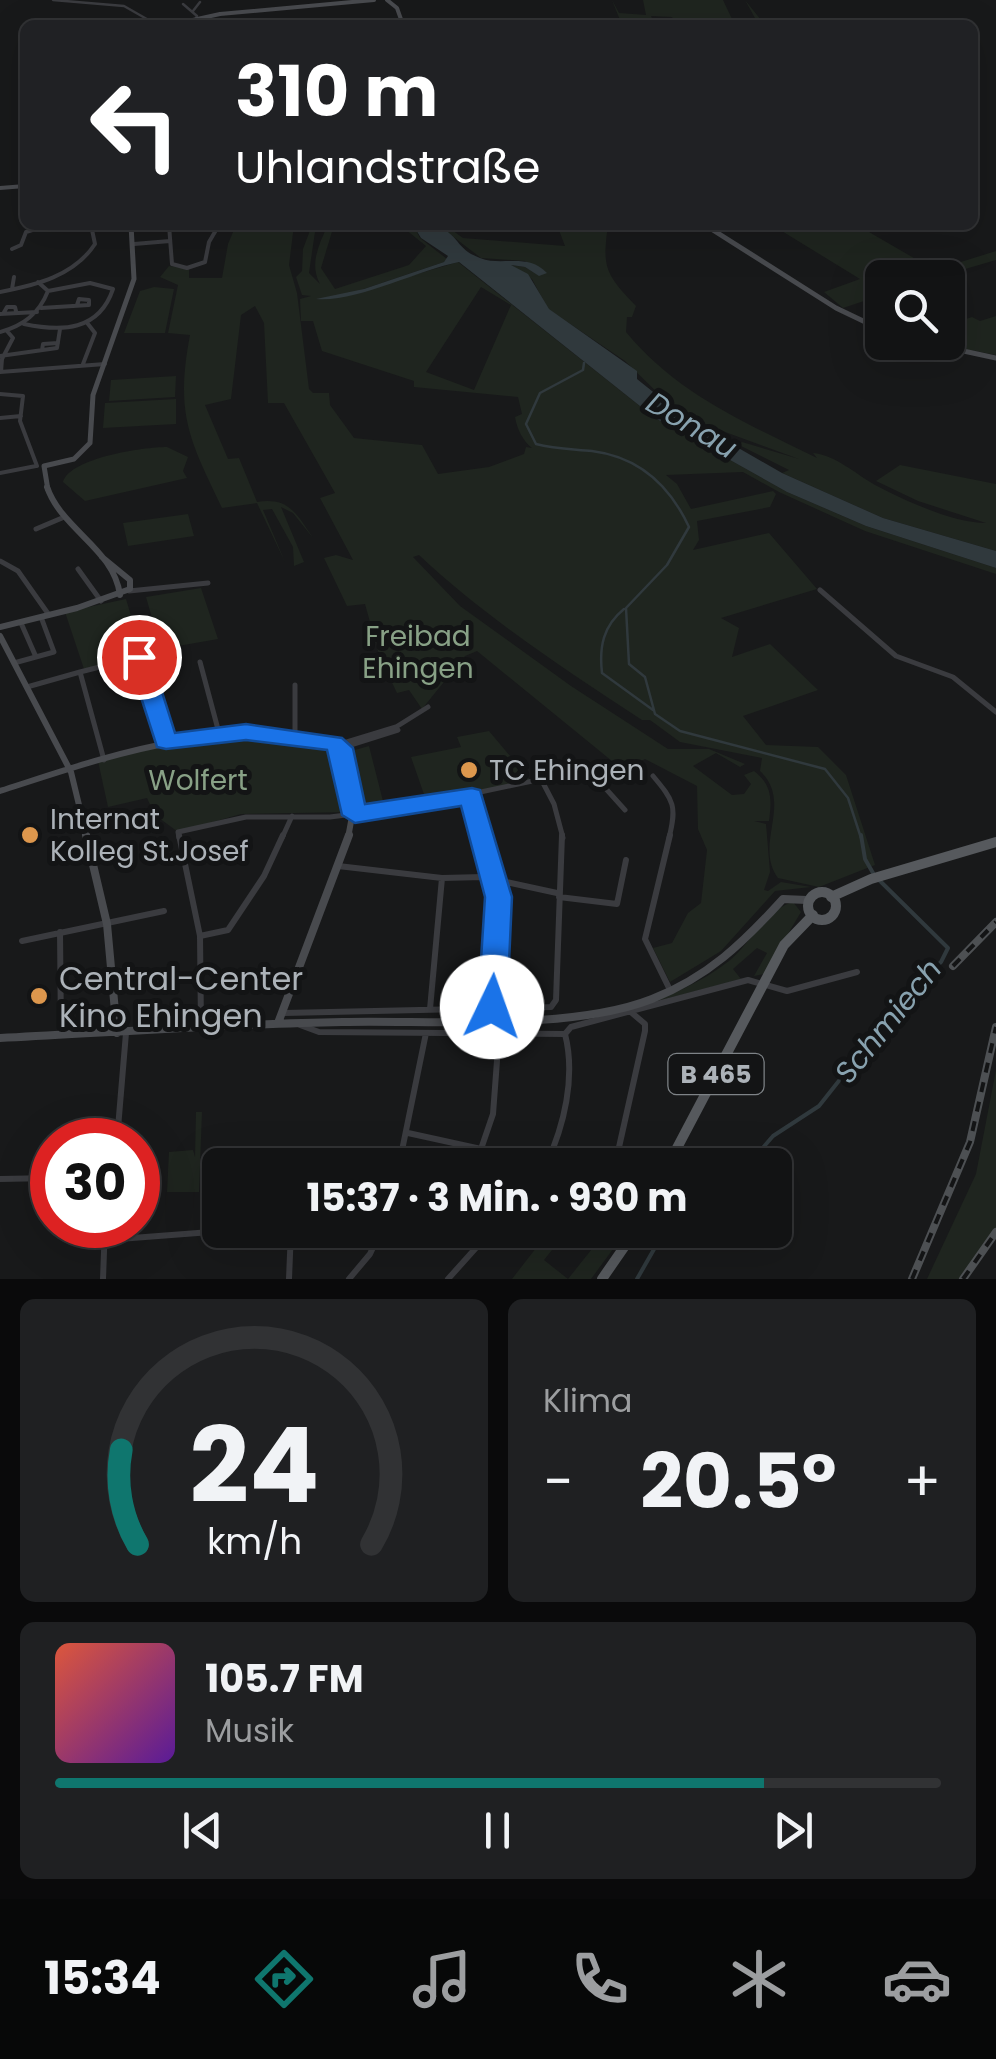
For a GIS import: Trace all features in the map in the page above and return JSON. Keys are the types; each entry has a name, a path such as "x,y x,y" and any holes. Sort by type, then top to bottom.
{"main road":[{"path":"830,897 838,908 834,915 813,915 806,908 807,900 819,894 830,897 876,878 996,842"},
{"name":"B 465","path":"677,1148 784,945 813,915"},
{"path":"602,1279 624,1248"}],"street":[{"path":"53,0 122,5 148,20"},
{"path":"189,20 374,0"},
{"path":"387,0 398,8 402,20"},
{"path":"193,11 200,2"},
{"path":"183,4 198,18"},
{"path":"12,250 21,246 26,232 32,230"},
{"path":"0,292 31,285 81,262 95,244 92,230"},
{"path":"0,473 74,459 88,447 91,403 117,335 115,329 124,316 134,277 131,230"},
{"path":"169,230 172,264 183,268 201,266 217,230"},
{"path":"715,230 758,254 830,304 865,322"},
{"path":"134,244 170,241"},
{"path":"31,285 32,276"},
{"path":"12,289 14,277"},
{"path":"38,282 48,291"},
{"path":"24,324 60,328 88,324 109,306 110,286 81,284 48,291"},
{"path":"0,332 24,324 39,310 48,291"},
{"path":"2,314 77,305"},
{"path":"83,364 96,333 88,324"},
{"path":"2,355 57,348 60,328"},
{"path":"7,330 12,338 2,355 0,372 105,364"},
{"path":"965,351 996,358"},
{"path":"0,394 22,394 20,416 62,518 130,580 132,586 123,593"},
{"path":"0,418 20,416"},
{"path":"36,529 62,518"},
{"path":"98,554 123,593"},
{"path":"0,561 18,571 45,616 54,652 14,663"},
{"path":"78,569 100,601"},
{"path":"0,627 123,593 208,583"},
{"path":"820,590 896,656 947,674 996,712"},
{"path":"21,622 36,657"},
{"path":"0,636 70,770 107,924 121,1033 118,1118"},
{"path":"27,687 139,657 166,742"},
{"path":"200,662 219,732"},
{"path":"80,672 104,760"},
{"path":"295,685 295,738"},
{"path":"0,792 166,742 219,732 339,746 397,728 428,707"},
{"path":"279,1018 355,815 339,746"},
{"path":"201,1028 200,936 178,832 241,814 355,815 472,796 575,772 591,773 611,790 625,810"},
{"path":"653,776 670,797 676,812 645,939 672,992"},
{"path":"0,1038 201,1028 279,1018 430,1009 551,1007 556,1000 563,838 554,804 542,781"},
{"path":"472,796 480,841 498,897 492,1007"},
{"path":"200,936 229,928 264,876 292,816"},
{"path":"338,866 442,878 494,879 617,904 626,860"},
{"path":"430,1009 442,878"},
{"path":"292,1022 553,1018 629,1010 714,969 735,952 783,899 798,896 807,900"},
{"path":"22,940 164,911"},
{"path":"60,932 61,1036"},
{"path":"279,1018 326,1032 565,1034 571,1028 629,1010 748,980 787,991 857,972"},
{"path":"619,1148 645,1032 644,1024 629,1010"},
{"path":"318,1022 326,1032"},
{"path":"404,1148 426,1033"},
{"path":"408,1133 481,1148 493,1114 499,1033"},
{"path":"554,1148 566,1090 569,1053 565,1034"},
{"path":"0,1179 30,1178"},
{"path":"160,1236 202,1233"},
{"path":"102,1279 105,1248"},
{"path":"289,1279 290,1248"},
{"path":"349,1279 373,1248"},
{"path":"448,1279 476,1248"}],"green space":[{"path":"612,0 619,13 646,15 643,0 723,0 732,19 755,18 745,0 761,20 674,20 651,16 653,20 620,20"},
{"name":"Freibad Ehingen","path":"234,230 293,230 289,265 297,293 309,389 313,393 329,393 330,405 354,438 422,445 438,474 489,467 524,454 526,447 532,448 516,421 515,417 522,414 518,397 414,387 414,381 322,351 313,321 301,321 300,299 311,296 302,295 296,277 302,271 303,249 310,230 315,230 309,273 320,284 316,254 326,230 332,230 321,268 335,289 409,265 426,246 406,230 416,230 447,259 444,262 343,296 458,262 655,418 787,492 866,526 996,568 996,574 865,531 743,472 666,475 677,484 691,509 773,491 776,494 770,507 697,521 699,540 693,550 769,533 817,589 721,618 739,628 732,657 770,644 818,690 743,716 766,745 818,747 846,775 875,865 819,887 778,878 769,851 774,796 760,771 762,758 680,742 499,622 419,555 413,557 460,606 571,686 668,749 709,749 745,764 740,767 716,753 693,766 732,795 744,794 751,784 744,775 754,771 764,782 770,799 769,821 754,821 766,824 770,872 764,890 781,882 811,887 775,891 721,951 670,982 653,948 672,943 688,913 701,903 707,850 698,829 697,786 645,759 623,770 477,651 465,656 422,709 409,690 397,693 380,658 365,604 347,606 324,558 336,555 353,560 320,498 335,493 284,403 268,403 264,323 255,306 241,315 231,399 205,405 228,459 239,458 257,502 285,505 297,515 313,538 293,513 281,507 304,562 294,566 293,547 272,509 263,510 285,562 257,503 222,508 188,425 184,386 190,335 168,333 178,285 160,277 169,266 189,269 189,278 222,278","holes":["481,287 511,305 474,390 426,372"]},
{"path":"445,230 463,238 565,246 559,230 607,230 608,269 636,306 632,317 627,317 626,332 667,373 764,432 817,458 813,453 829,457 887,491 945,515 986,523 918,501 876,481 900,465 996,484 996,551 883,518 782,473 789,470 739,445 742,442 799,459 698,422 667,402 625,361 548,309 532,279 511,265 525,267 540,276 525,261 481,258"},
{"path":"780,230 866,230 917,260 865,260 865,301 843,308 824,292 860,279"},
{"path":"996,251 996,260 965,269 965,261"},
{"path":"154,287 174,289 165,333 124,333 140,291"},
{"path":"996,316 996,355 965,349 965,319 972,317 980,321"},
{"path":"176,376 175,397 109,401 111,380"},
{"path":"176,399 176,424 103,428 105,403"},
{"path":"167,447 188,457 183,471 187,478 85,501 63,482 68,474 93,460"},
{"path":"188,514 194,536 128,546 123,523"},
{"path":"201,588 218,639 161,649 146,597"},
{"path":"126,599 132,619 150,616 160,651 84,669 65,612"},
{"name":"TC Ehingen","path":"489,731 531,781 427,803 411,757 461,747 457,737"},
{"name":"Wolfert","path":"245,732 331,743 341,748 351,812 241,814 178,832 155,815 147,798 108,807 98,761 166,741"},
{"path":"369,746 385,809 361,811 344,753"},
{"path":"793,902 801,912 764,974 754,976 767,953 757,948 733,969 741,979 636,1007 718,969 775,912"},
{"path":"996,1070 996,1228 959,1279 927,1279 976,1174"},
{"path":"196,1112 202,1112 199,1192 167,1192 169,1152 193,1150 195,1157"},
{"path":"536,1248 554,1248 544,1260 568,1279 512,1279"},
{"path":"593,1248 614,1248 591,1279 568,1279"}],"water":[{"name":"Donau","path":"416,230 444,230 480,258 523,261 539,267 547,273 539,276 525,267 511,265 528,274 549,309 637,371 637,379 683,416 782,473 883,518 996,551 996,568 866,526 787,492 655,418 459,262 349,296 316,299 364,289 444,262 448,256 421,238"}],"waterway":[{"name":"Schmiech","path":"584,363 583,370 540,393 526,424 536,444 609,454 638,467 662,487 689,527 667,565 626,608 629,664 645,677 655,714 680,731 825,769 848,798 861,838"},
{"name":"Schmiech","path":"624,609 604,638 602,673 653,710"},
{"name":"Schmiech","path":"861,835 865,859 873,873"},
{"name":"Schmiech","path":"763,1148 773,1136 819,1106 910,991 941,962 948,948 878,879"},
{"name":"Schmiech","path":"637,1279 655,1248"}],"railway":[{"path":"953,966 996,922"},
{"path":"912,1279 970,1142 996,1027"},
{"path":"963,1279 996,1232"}],"place":[{"name":"TC Ehingen","path":"469,770"},
{"name":"Internat Kolleg St.Josef","path":"30,835"},
{"name":"Central-Center Kino Ehingen","path":"39,996"}],"route":[{"path":"139,657 166,742 219,732 246,732 334,743 341,748 355,815 472,796 480,841 498,897 492,1007"}]}
